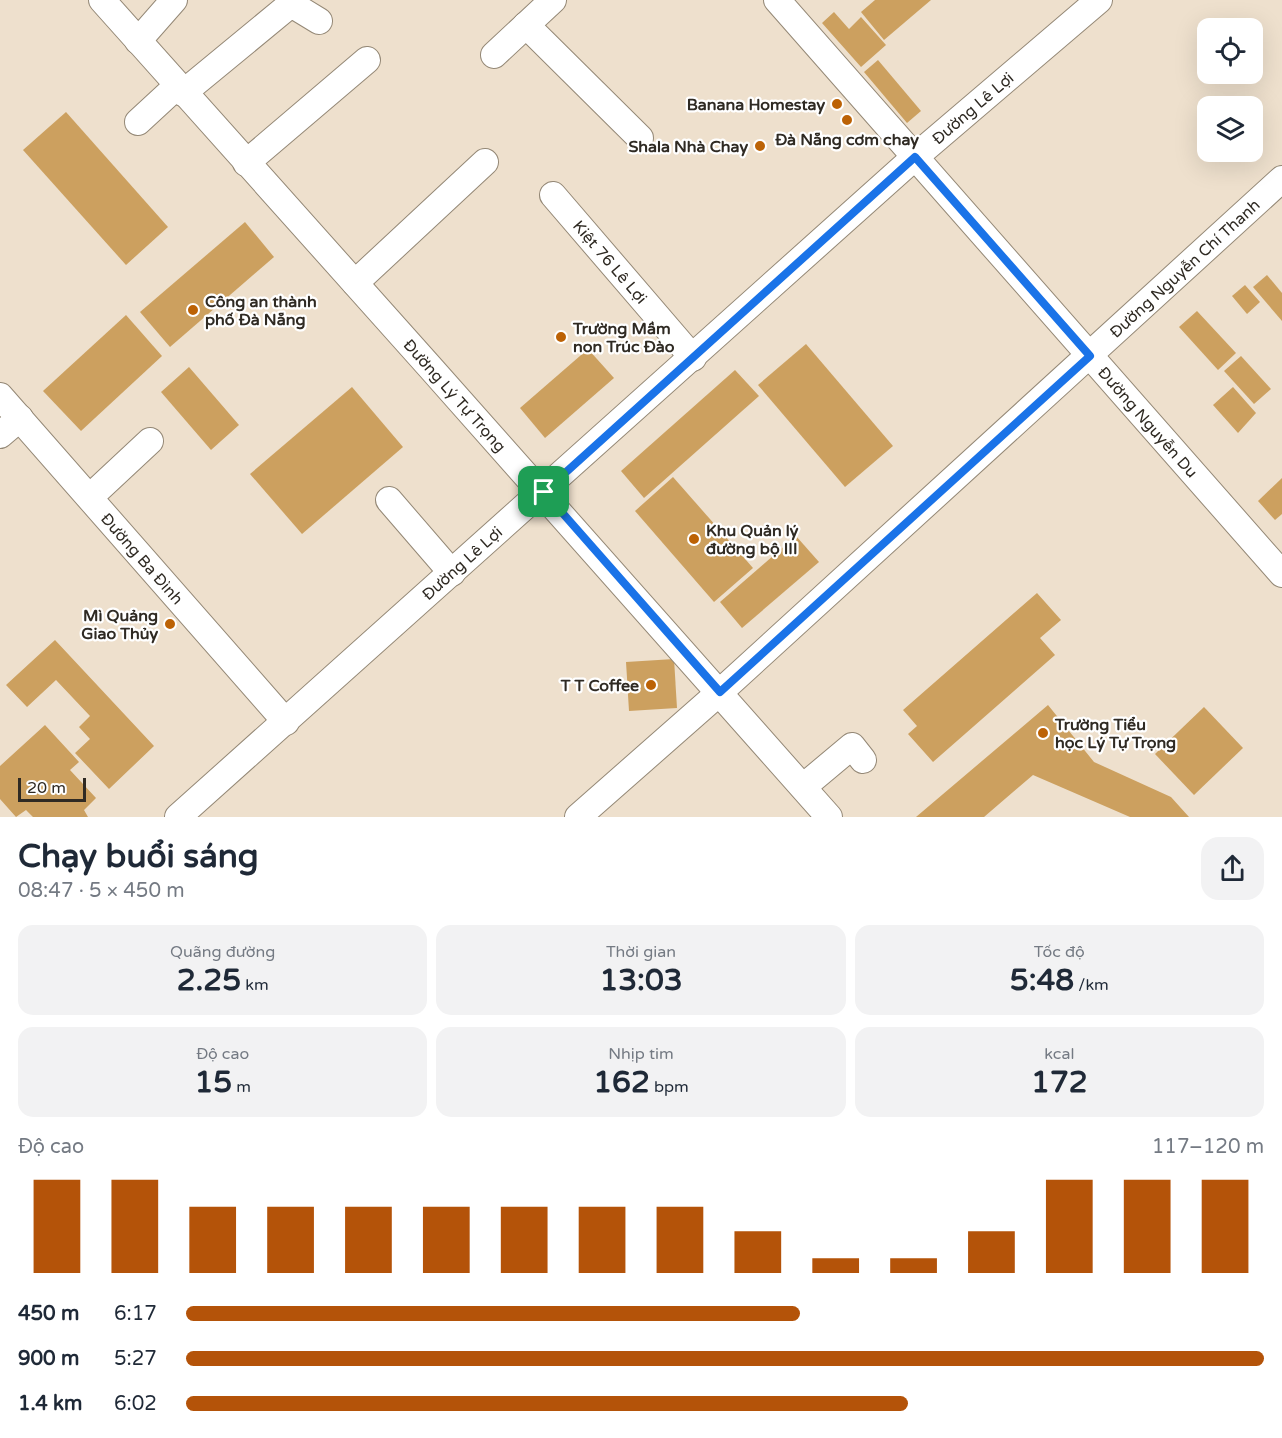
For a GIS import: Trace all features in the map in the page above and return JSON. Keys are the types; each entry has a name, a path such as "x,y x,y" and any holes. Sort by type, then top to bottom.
{"street":[{"name":"Đường Lý Tự Trọng","path":"102,0 180,90 544,492 829,817"},
{"path":"138,41 174,0"},
{"path":"494,55 553,0"},
{"name":"Đường Nguyễn Du","path":"777,0 1282,574"},
{"name":"Đường Lê Lợi","path":"178,817 544,492 915,157 1099,0"},
{"path":"138,122 291,3 319,21"},
{"path":"526,25 640,138"},
{"path":"246,163 366,60"},
{"path":"355,283 485,162"},
{"name":"Đường Nguyễn Chí Thanh","path":"578,817 720,692 1282,179"},
{"name":"Kiệt 76 Lê Lợi","path":"553,195 693,358"},
{"name":"Đường Ba Đình","path":"0,396 286,722"},
{"path":"0,435 20,418"},
{"path":"90,496 150,441"},
{"path":"388,500 452,573"},
{"path":"803,787 852,746 863,760"}],"building":[{"path":"875,0 931,0 884,40 861,12"},
{"path":"834,12 849,29 861,17 886,45 861,67 822,23"},
{"path":"878,60 921,111 907,123 864,72"},
{"path":"66,112 168,227 126,265 23,150"},
{"path":"245,222 274,257 170,347 140,312"},
{"path":"1267,275 1282,293 1282,321 1253,287"},
{"path":"1245,285 1260,302 1247,314 1232,296"},
{"path":"1197,311 1236,353 1218,370 1179,327"},
{"path":"126,315 162,356 81,431 43,391"},
{"path":"806,344 893,446 845,487 758,385"},
{"path":"588,349 614,378 545,438 520,408"},
{"path":"1241,356 1271,389 1254,404 1224,371"},
{"path":"189,367 239,425 211,450 161,392"},
{"path":"735,370 759,396 644,498 621,471"},
{"path":"352,387 403,447 302,534 250,474"},
{"path":"1233,387 1256,413 1238,433 1213,405"},
{"name":"Khu Quản lý đường bộ III","path":"673,477 753,568 714,602 635,511"},
{"path":"1282,478 1282,514 1275,520 1258,501"},
{"path":"796,536 819,562 742,628 720,602"},
{"path":"1037,593 1061,620 1040,638 1055,655 933,762 908,734 917,726 903,710"},
{"path":"55,640 154,746 109,789 75,753 90,739 79,727 90,716 56,680 27,707 6,685"},
{"name":"T T Coffee","path":"674,659 677,708 629,711 626,662"},
{"name":"Trường Tiểu học Lý Tự Trọng","path":"1048,705 1094,762 1171,797 1189,817 1130,817 1033,775 984,817 916,817"},
{"path":"1204,707 1243,748 1194,795 1155,754"},
{"path":"45,725 79,762 70,770 96,798 84,810 88,817 33,817 26,810 16,817 0,799 0,766"}],"place":[{"name":"Banana Homestay","path":"837,104"},
{"name":"Đà Nẵng cơm chay","path":"847,120"},
{"name":"Shala Nhà Chay","path":"760,146"},
{"name":"Công an thành phố Đà Nẵng","path":"193,310"},
{"name":"Trường Mầm non Trúc Đào","path":"561,337"},
{"name":"Khu Quản lý đường bộ III","path":"694,539"},
{"name":"Mì Quảng Giao Thủy","path":"170,624"},
{"name":"T T Coffee","path":"651,685"},
{"name":"Trường Tiểu học Lý Tự Trọng","path":"1043,733"}],"route":[{"path":"915,157 1090,356 720,692 544,492 915,157"}]}
